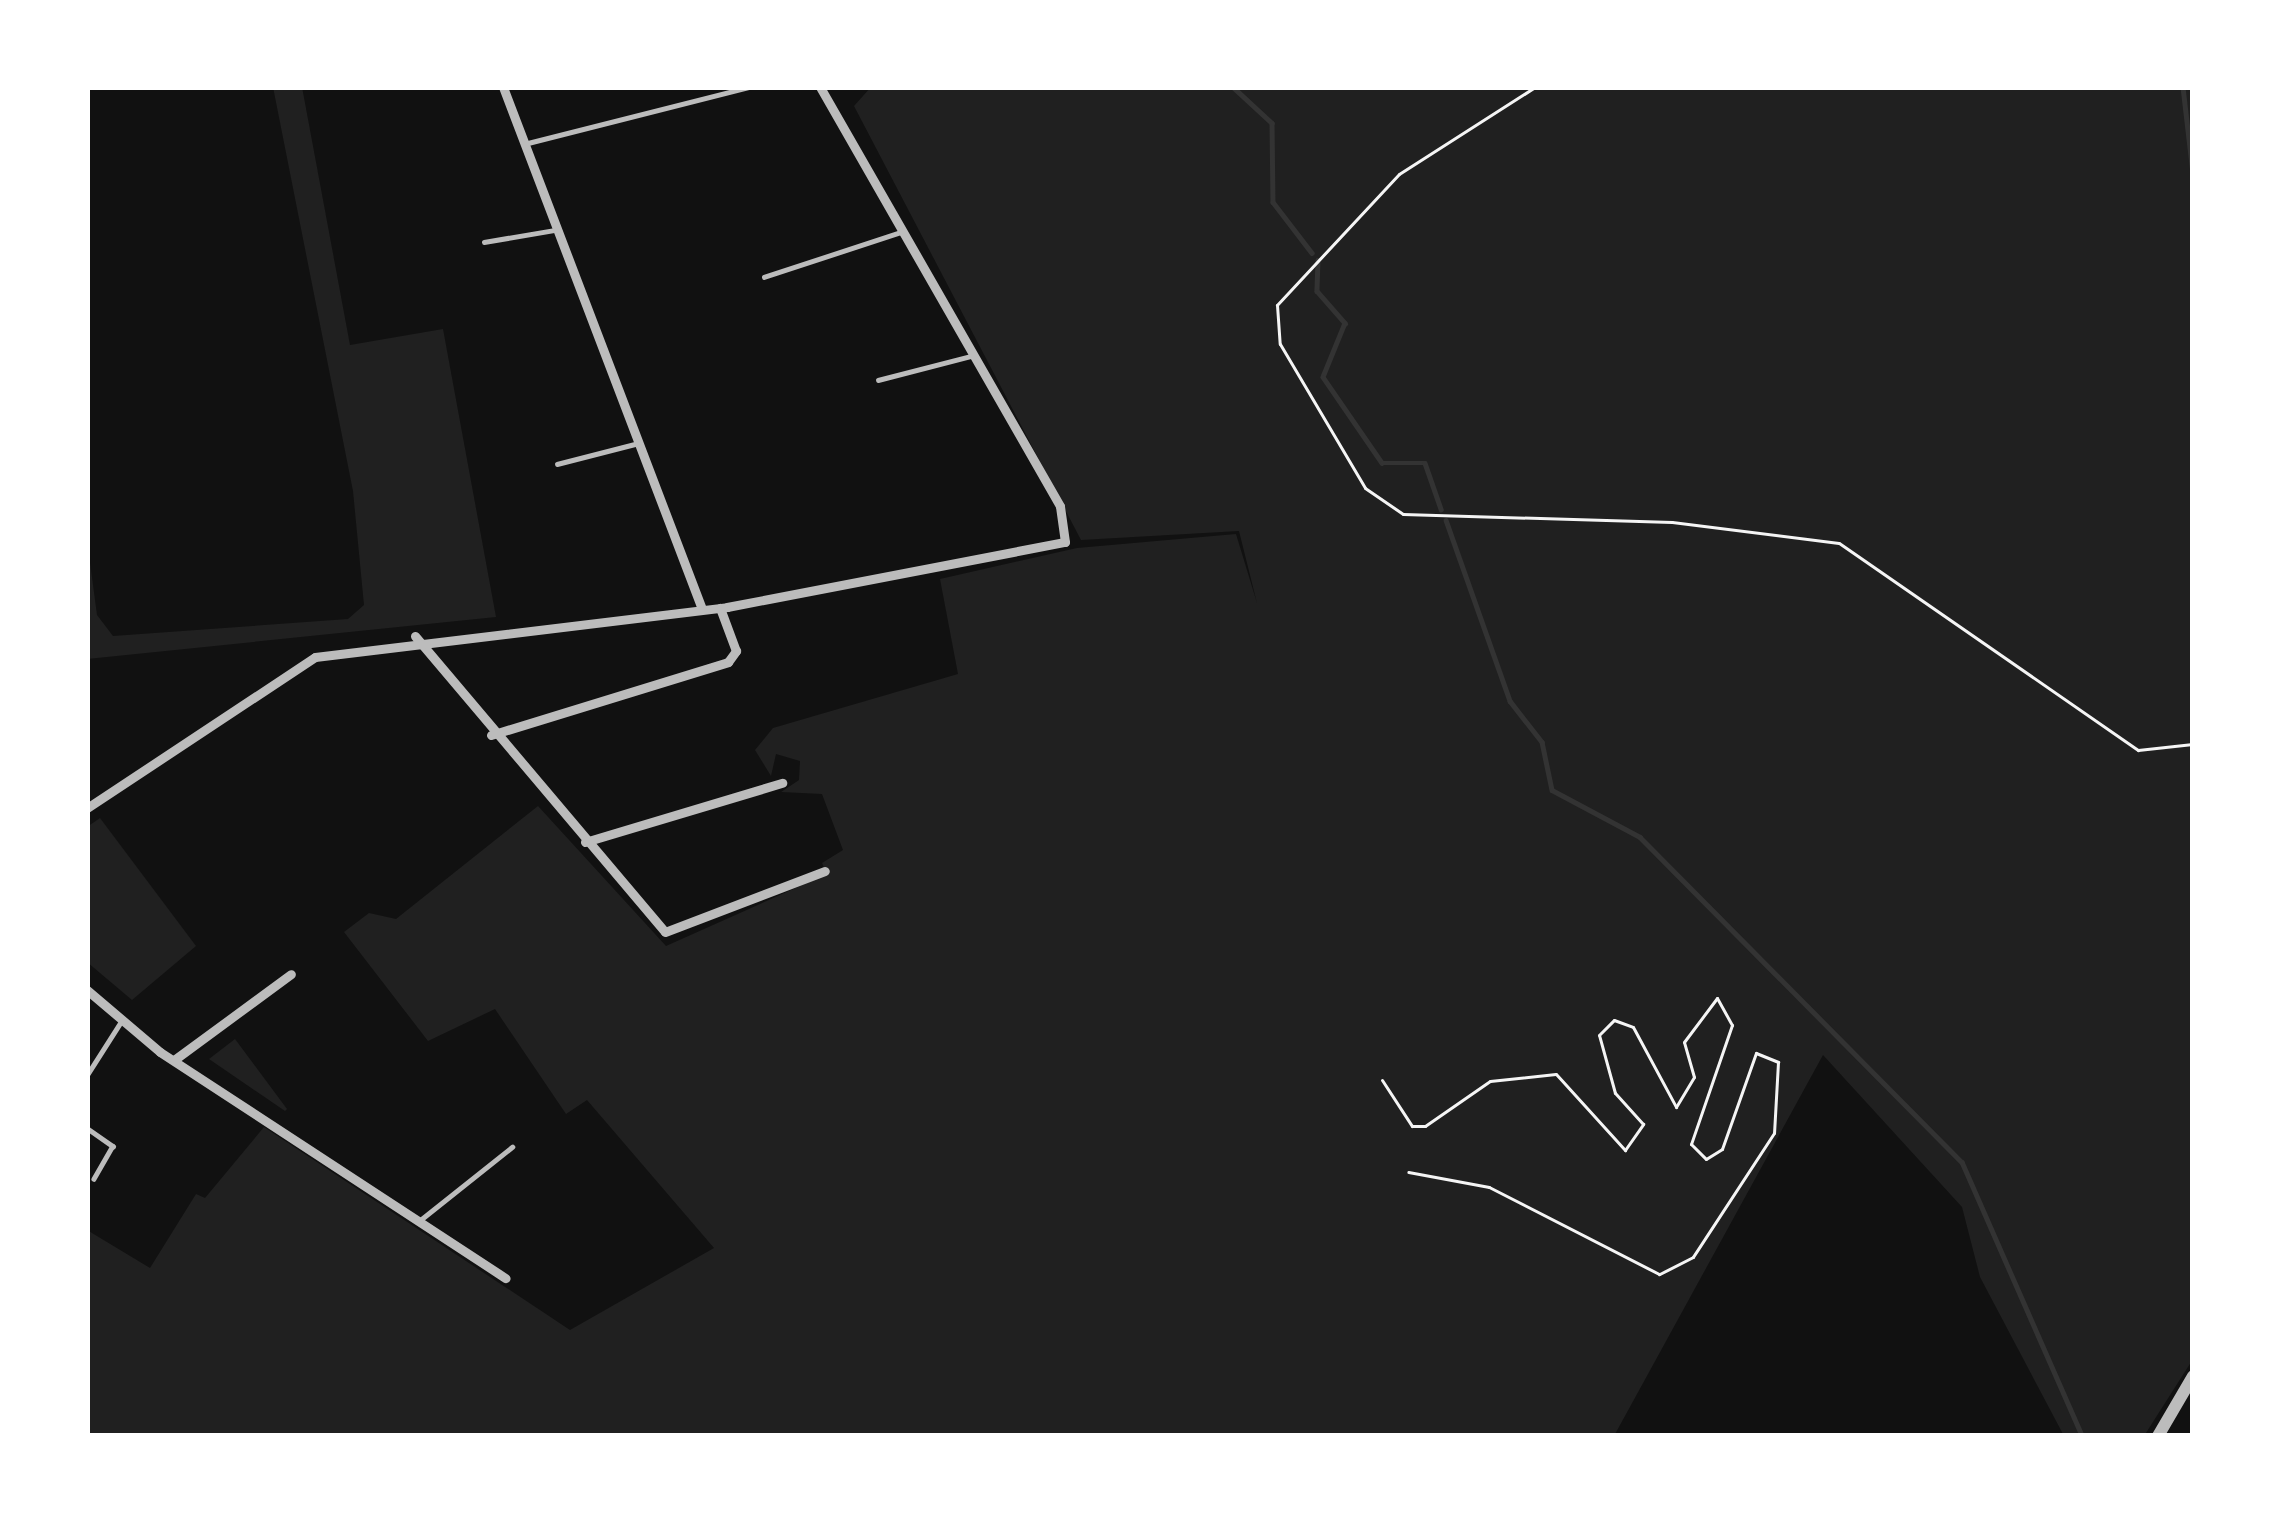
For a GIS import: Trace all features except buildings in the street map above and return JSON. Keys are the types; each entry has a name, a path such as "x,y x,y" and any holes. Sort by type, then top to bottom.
{"street":[{"path":"503,87 702,609"},
{"path":"87,808 295,665 416,637 720,608 1068,538 907,229 820,87"},
{"path":"491,735 725,663 736,651 720,608"},
{"path":"416,637 491,735 670,934 825,871"},
{"path":"585,842 782,783"},
{"path":"174,1060 291,974"},
{"path":"87,990 174,1060 506,1278"},
{"path":"2158,1436 2193,1376"}],"lane":[{"path":"525,144 749,87"},
{"path":"484,242 559,229"},
{"path":"764,277 907,229"},
{"path":"878,380 975,354"},
{"path":"557,464 641,442"},
{"path":"87,1075 122,1021"},
{"path":"87,1128 113,1146 94,1178"},
{"path":"419,1221 512,1147"}],"path":[{"path":"1535,87 1399,174 1277,305 1280,344 1376,498 1403,514 1672,521 1839,543 2138,750 2193,744"},
{"path":"1382,1080 1412,1126 1424,1126 1490,1081 1556,1074 1625,1150 1643,1124 1615,1093 1598,1035 1614,1020 1634,1028 1676,1107 1694,1076 1684,1042 1717,998 1732,1025 1691,1144 1706,1159 1722,1149 1756,1053 1778,1062 1774,1133 1693,1257 1659,1274 1489,1187 1408,1172"}],"shaded area":[{"path":"273,87 302,87 350,345 443,329 496,617 87,659 87,540 97,615 113,636 348,619 364,605 353,491"},
{"path":"871,87 2193,87 2193,1359 2144,1436 2064,1436 1980,1277 1962,1207 1823,1055 1614,1436 87,1436 87,1230 150,1268 196,1194 205,1198 264,1127 570,1330 714,1248 587,1100 566,1114 495,1009 428,1041 344,932 369,913 396,919 538,806 666,946 827,874 822,863 843,850 822,794 781,792 799,780 800,761 776,754 771,776 755,750 773,728 958,674 940,579 1077,548 1236,534 1257,603 1239,531 1081,540 854,106"},
{"path":"100,818 196,946 132,1000 87,962 87,827"},
{"path":"235,1039 287,1109 285,1111 209,1059"}],"waterway":[{"path":"1233,87 1272,123 1273,202 1312,253"},
{"path":"2183,87 2193,173"},
{"path":"1318,260 1317,291 1345,323 1323,377 1382,463 1425,463 1441,509"},
{"path":"1446,520 1510,701 1542,742 1552,790 1640,837 1962,1162 2082,1436"}]}
